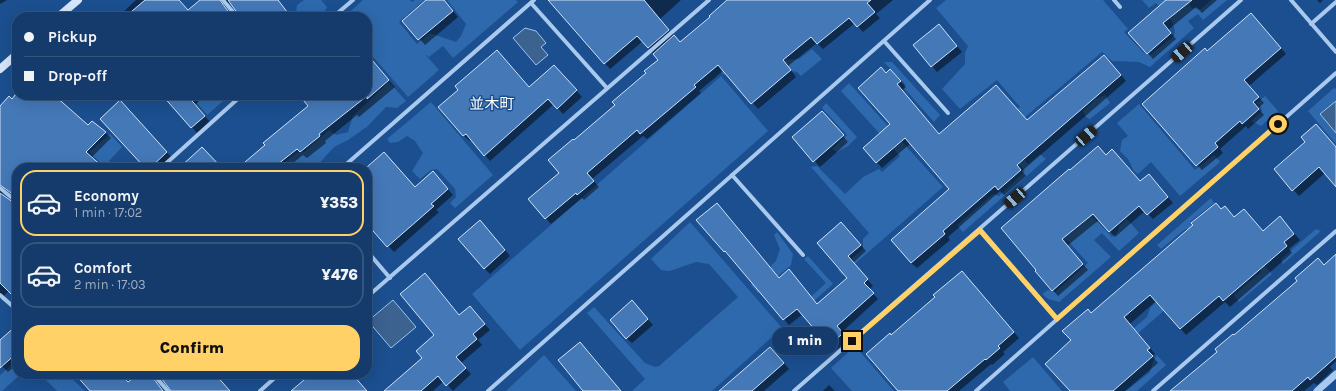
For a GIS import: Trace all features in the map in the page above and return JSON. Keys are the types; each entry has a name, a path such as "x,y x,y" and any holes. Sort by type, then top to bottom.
{"main road":[{"path":"64,12 78,0"},
{"path":"0,69 12,58"}],"street":[{"path":"223,0 233,12"},
{"path":"339,12 353,0"},
{"path":"372,294 709,0"},
{"path":"488,391 930,0"},
{"path":"1114,0 1120,7"},
{"path":"794,391 980,230 1241,0"},
{"path":"1290,0 1336,52"},
{"path":"348,163 533,1 607,88"},
{"path":"1311,24 1336,2"},
{"path":"884,41 948,113"},
{"path":"976,391 1336,73"},
{"path":"167,163 236,100"},
{"path":"732,175 803,255"},
{"path":"0,188 12,198"},
{"path":"980,230 1057,319"},
{"path":"1153,391 1336,231"},
{"path":"372,257 390,278"},
{"path":"0,295 12,306"},
{"path":"1317,391 1336,374"},
{"path":"157,379 168,391"},
{"path":"260,391 273,379"}],"shaded area":[{"path":"304,0 321,0 327,7 324,12 296,12 297,5"},
{"path":"363,0 410,0 412,2 415,0 424,0 399,22 417,44 430,33 456,42 461,36 466,24 447,0 516,0 518,2 453,58 443,46 429,57 425,54 439,70 408,97 372,56 372,12 350,12"},
{"path":"946,0 1103,0 1128,29 1124,32 1144,53 1150,55 1174,36 1175,31 1170,18 1156,3 1149,8 1142,0 1186,0 1192,8 1201,9 1211,0 1227,0 1203,20 1198,14 1188,21 1194,28 1150,67 1139,62 1112,61 1102,52 1004,135 1028,164 1040,154 1046,159 963,232 957,225 993,194 999,196 1025,171 998,141 979,142 1020,107 997,80 960,109 942,89 965,64 965,53 968,46 936,8"},
{"path":"525,28 536,31 546,43 541,47 548,55 536,65 513,38"},
{"path":"760,35 780,60 799,59 812,49 822,59 801,76 797,72 791,71 779,80 768,69 765,58 757,49 724,75 720,71 729,59 721,46 727,40 736,49 740,50"},
{"path":"884,62 892,62 940,115 934,122 904,88 905,84"},
{"path":"721,76 768,131 520,350 472,294"},
{"path":"389,82 406,101 397,108 386,107 368,126 348,140 334,147 320,163 284,163 296,153 304,152 329,130 336,135 348,132 353,116 370,100 372,100 372,98"},
{"path":"849,83 943,187 842,275 838,270 863,249 863,239 869,233 811,167 817,166 845,194 863,177 879,169 882,172 900,156 841,91"},
{"path":"1334,88 1336,89 1336,101 1320,114 1336,133 1336,144 1308,111"},
{"path":"1105,95 1110,103 1090,119 1086,117 1083,111 1096,99"},
{"path":"1265,96 1278,111 1261,126 1251,121 1262,111 1261,107 1256,103"},
{"path":"201,100 224,100 207,115 197,103"},
{"path":"1336,101 1336,133 1320,114"},
{"path":"431,102 493,175 455,208 450,203 456,197 455,189 437,169 431,170 420,179 412,171 423,153 415,141 407,136 398,142 390,143 387,139"},
{"path":"826,103 857,137 848,146 837,152 832,149 847,135 822,108"},
{"path":"1139,104 1195,170 1214,155 1220,162 1180,196 1151,162 1138,174 1134,171 1128,159 1120,151 1122,140 1128,136 1117,123"},
{"path":"110,134 122,147 109,161 111,163 101,163 89,152"},
{"path":"1211,198 1214,203 1191,221 1194,227 1239,246 1093,372 1128,333 1147,317 1150,308 1206,253 1187,229 1161,249 1157,245"},
{"path":"1111,200 1092,216 1112,237 1118,232 1119,226 1127,219 1139,233 1119,251 1102,233 1094,240 1111,257 1059,302 1048,299 1042,294 1048,290 1055,292 1088,263 1067,240 1043,259 1045,244"},
{"path":"690,222 782,328 712,391 632,391 645,379 587,313 594,307 645,363 655,367 659,366 738,297 709,264 696,262 670,271 661,270 651,259"},
{"path":"1316,229 1321,231 1283,264 1281,259"},
{"path":"777,232 793,254 791,265 758,293 751,285 776,261 780,249 774,235"},
{"path":"1251,250 1272,274 1239,302 1234,295 1261,272 1261,269 1248,253"},
{"path":"808,256 833,284 807,307 804,303 826,283 804,259"},
{"path":"393,300 416,327 391,348 372,326 372,318"},
{"path":"855,346 894,391 852,391 831,368"},
{"path":"544,355 576,391 506,391"},
{"path":"1157,355 1166,365 1137,391 1126,391 1150,372 1153,361"},
{"path":"1033,357 1062,391 1010,391 1003,382"},
{"path":"12,364 12,379 15,379 2,391 0,391 0,375"},
{"path":"45,379 72,379 85,391 57,391"}],"building":[{"path":"145,0 179,0 188,10 200,0 220,0 228,12 131,12"},
{"path":"228,0 278,0 287,12 236,12"},
{"path":"426,0 444,0 453,11 418,40 402,21"},
{"path":"548,0 644,0 669,30 648,48 637,36 604,64"},
{"path":"727,0 871,0 867,3 875,12 857,27 849,18 817,44 811,37 783,60 791,70 751,104 718,65 694,85 696,87 640,134 637,130 587,173 594,181 577,195 576,193 545,219 528,199 559,173 548,160 615,105 612,102 646,73 644,71 658,60 653,54 674,35 680,42 710,17 709,16"},
{"path":"1166,0 1192,0 1163,23 1171,33 1147,54 1128,33"},
{"path":"1251,13 1281,48 1244,80 1259,97 1253,102 1259,109 1242,124 1240,121 1215,143 1218,147 1196,166 1142,104 1205,48 1207,51"},
{"path":"939,24 957,46 931,67 913,45"},
{"path":"497,50 529,87 554,65 577,90 557,109 548,99 484,156 466,134 463,136 438,107 458,90 455,86"},
{"path":"1104,55 1121,75 1017,165 1021,170 998,190 995,186 943,231 945,234 911,263 891,240 949,189 905,138 876,163 863,148 890,124 858,88 881,67 886,73 890,69 901,81 897,84 939,134 996,85 1027,120"},
{"path":"372,60 389,80 372,95"},
{"path":"9,96 12,100 60,100 88,125 92,121 106,132 86,152 98,163 12,163 12,193 0,185 0,106"},
{"path":"120,100 167,152 155,163 140,163 100,119"},
{"path":"166,100 191,100 205,116 191,128"},
{"path":"303,100 362,100 319,134 320,136 300,152 297,149 279,163 244,163 265,145 263,143 308,106"},
{"path":"822,111 844,135 813,162 792,137"},
{"path":"1316,124 1336,147 1336,187 1319,167 1292,191 1274,169 1305,142 1301,137"},
{"path":"1098,146 1106,155 1112,149 1140,181 1149,174 1168,197 1147,215 1139,206 1109,232 1093,214 1062,239 1083,264 1052,291 1001,228"},
{"path":"202,147 217,163 184,163"},
{"path":"384,152 415,187 433,171 448,189 431,204 434,206 387,247 372,230 372,163"},
{"path":"0,193 12,201 12,295 0,283"},
{"path":"717,203 779,278 789,269 817,304 847,278 817,243 841,222 861,245 848,256 868,279 864,283 874,293 837,326 843,333 829,346 797,309 783,320 725,251 724,252 696,220"},
{"path":"1216,203 1221,209 1225,206 1234,217 1244,209 1263,231 1280,216 1294,234 1284,242 1287,246 1223,301 1219,296 1180,329 1150,295 1124,317 1150,348 1147,350 1153,356 1113,391 1070,391 1045,364 1071,340 1062,331 1088,309 1091,313 1193,225 1191,223"},
{"path":"480,220 505,250 484,269 458,239"},
{"path":"1336,254 1336,357 1310,380 1308,377 1292,391 1170,391 1217,352 1215,349 1233,334 1234,335 1297,281 1295,278 1318,258 1324,265"},
{"path":"962,271 1014,332 998,346 1000,348 947,391 898,391 866,354 890,333 891,335 935,297 933,295"},
{"path":"425,273 459,315 470,306 485,324 473,334 477,339 456,357 466,368 446,386 438,376 421,391 384,391 422,358 416,351 434,335 400,294"},
{"path":"632,300 648,319 626,339 610,320"},
{"path":"12,329 12,357 0,368 0,340"},
{"path":"580,342 621,391 583,391 558,360"},
{"path":"770,347 784,363 752,391 719,391"},
{"path":"79,379 125,379 128,382 132,379 154,379 163,391 90,391"},
{"path":"162,379 219,379 230,391 171,391"},
{"path":"305,379 356,379 367,391 291,391"}],"district":[{"name":"並木町","path":"492,104"}],"route":[{"path":"852,341 980,230 1057,319 1278,124"}]}
